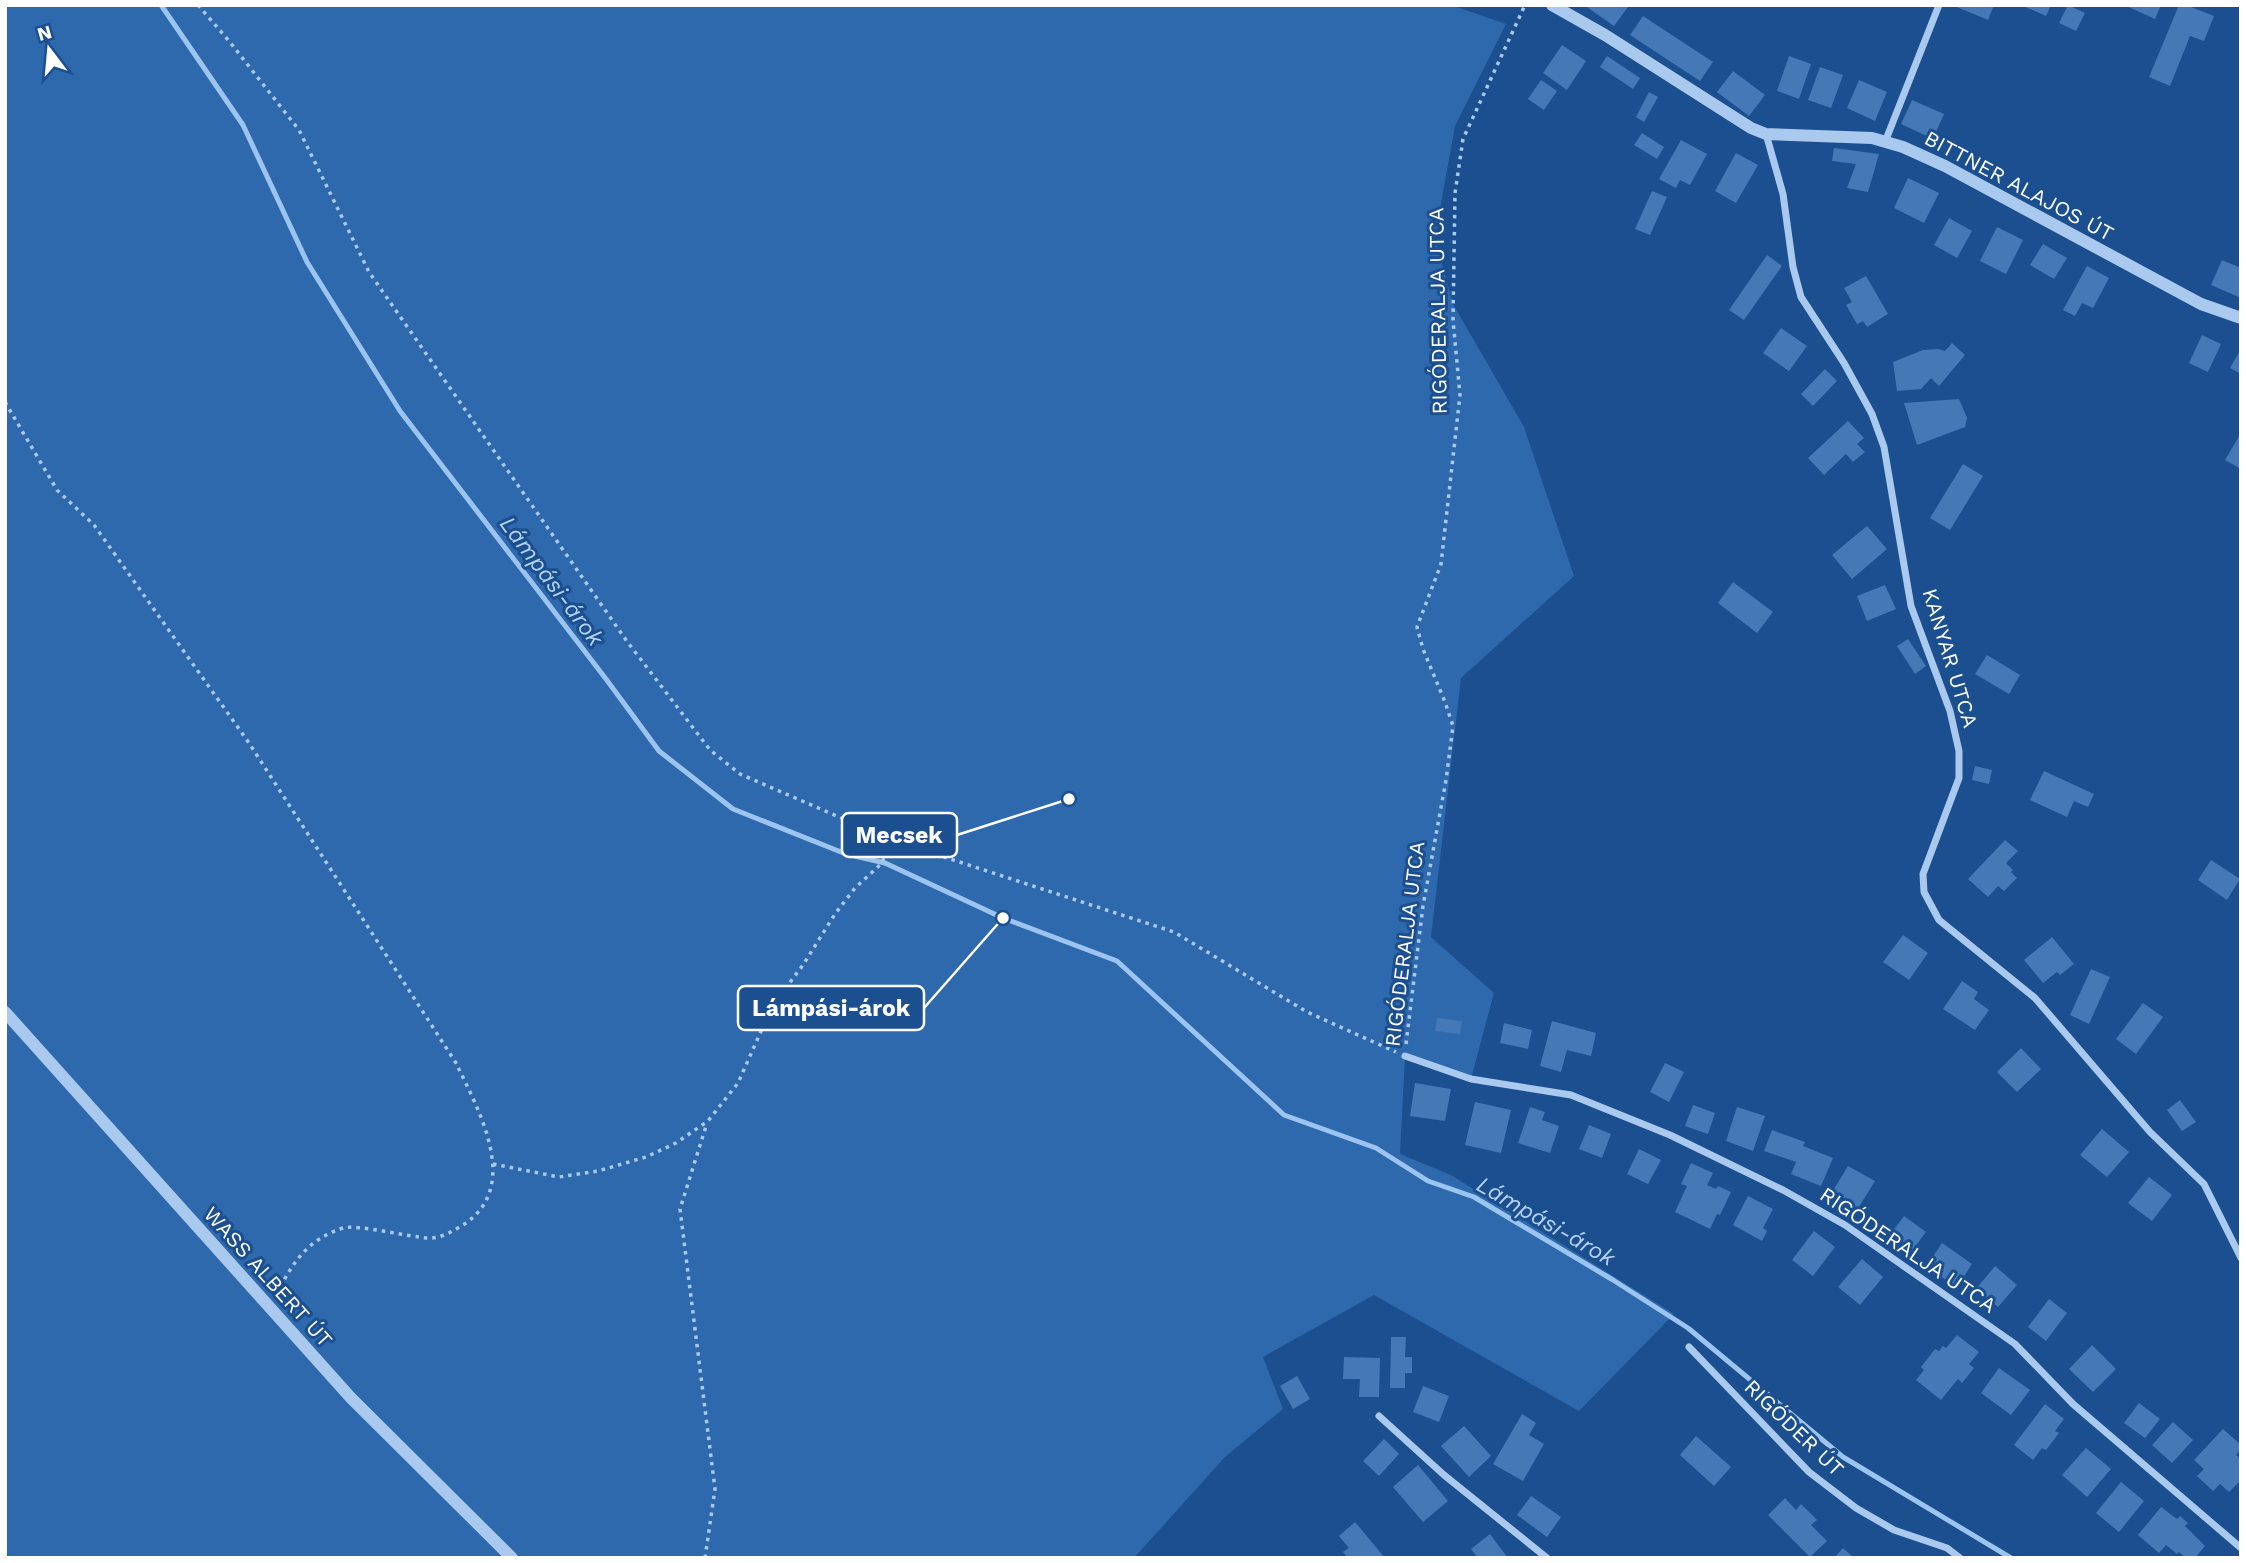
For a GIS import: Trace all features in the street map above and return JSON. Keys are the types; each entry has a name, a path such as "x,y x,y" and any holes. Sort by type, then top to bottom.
{"street":[{"name":"BITTNER ALAJOS ÚT","path":"1552,5 1605,35 1751,128 1766,134 1872,138 1903,147 1945,166 2201,304 2241,318"},
{"path":"1885,142 1938,5"},
{"name":"KANYAR UTCA","path":"1766,134 1783,194 1793,267 1801,297 1844,363 1872,414 1884,447 1911,606 1947,701 1959,751 1959,778 1923,874 1923,892 1939,920 2035,998 2150,1132 2204,1184 2241,1258"},
{"name":"WASS ALBERT ÚT","path":"5,1012 351,1398 512,1558"},
{"name":"RIGÓDERALJA UTCA","path":"1405,1056 1471,1079 1571,1095 1670,1135 1783,1191 1844,1226 2015,1344 2073,1404 2241,1548"},
{"name":"RIGÓDER ÚT","path":"1689,1347 1809,1472 1856,1508 1894,1530 1947,1548 1960,1558"},
{"path":"1379,1416 1444,1475 1547,1558"}],"path":[{"path":"198,5 299,130 369,272 626,640 710,750 740,774 892,840 1174,932 1307,1012 1405,1056"},
{"name":"RIGÓDERALJA UTCA","path":"1405,1056 1423,906 1453,726 1423,649 1418,627 1441,564 1460,395 1453,320 1455,193 1464,139 1525,5"},
{"path":"5,402 57,490 94,525 249,743 449,1052 481,1115 493,1164 493,1182 486,1201 473,1218 453,1232 431,1239 345,1227 307,1246 288,1272 270,1307"},
{"path":"493,1164 559,1177 598,1171 646,1157 666,1148 708,1121 738,1083 765,1020 835,914 855,888 881,864 892,840"},
{"path":"705,1558 715,1489 680,1209 708,1121"}],"shaded area":[{"path":"5,5 1451,5 1506,24 1455,126 1435,237 1453,304 1524,427 1574,576 1461,678 1431,937 1494,993 1471,1079 1405,1057 1400,1154 1451,1175 1674,1314 1579,1411 1374,1295 1263,1357 1283,1409 1225,1457 1134,1558 5,1558"}],"building":[{"path":"1584,5 1626,5 1628,7 1614,26"},
{"path":"1952,5 1994,5 1988,20"},
{"path":"2021,5 2051,5 2046,16"},
{"path":"2068,5 2085,13 2076,31 2059,23"},
{"path":"2124,5 2161,5 2155,19"},
{"path":"2179,5 2214,16 2204,41 2190,36 2170,86 2149,77"},
{"path":"1643,16 1713,62 1700,81 1630,35"},
{"path":"1562,45 1586,61 1567,90 1543,73"},
{"path":"1607,56 1640,78 1633,89 1600,67"},
{"path":"1789,56 1811,64 1799,99 1777,91"},
{"path":"1820,67 1843,75 1831,108 1808,100"},
{"path":"1733,71 1765,95 1749,116 1717,92"},
{"path":"1541,80 1557,91 1544,110 1528,99"},
{"path":"1859,80 1887,92 1875,121 1847,108"},
{"path":"1649,92 1658,97 1644,122 1636,117"},
{"path":"1912,100 1944,114 1933,139 1901,124"},
{"path":"1642,133 1664,147 1657,159 1634,145"},
{"path":"1681,140 1707,154 1690,185 1680,180 1676,188 1659,179"},
{"path":"1834,148 1879,154 1868,192 1847,188 1856,164 1832,161"},
{"path":"1736,153 1758,165 1736,203 1715,191"},
{"path":"1908,178 1939,193 1924,223 1894,208"},
{"path":"1652,191 1667,197 1650,235 1635,229"},
{"path":"1949,218 1972,231 1957,258 1934,245"},
{"path":"1997,227 2023,240 2006,274 1980,261"},
{"path":"2043,244 2067,258 2054,279 2030,265"},
{"path":"1767,255 1782,266 1744,320 1729,310"},
{"path":"2222,260 2241,268 2241,298 2211,285"},
{"path":"2087,266 2109,278 2093,308 2082,303 2075,316 2063,310"},
{"path":"1866,276 1888,314 1867,327 1863,321 1857,324 1846,305 1852,302 1844,288"},
{"path":"1781,328 1807,346 1789,371 1763,353"},
{"path":"2202,335 2221,344 2208,372 2189,363"},
{"path":"1952,343 1965,355 1939,386 1931,378 1921,389 1897,391 1893,362 1923,350 1945,351"},
{"path":"2241,349 2241,374 2230,368"},
{"path":"1825,369 1837,381 1813,406 1801,394"},
{"path":"1959,399 1967,418 1965,427 1917,445 1904,403"},
{"path":"1848,421 1864,438 1857,444 1865,452 1853,462 1846,454 1824,475 1808,458"},
{"path":"2241,433 2241,469 2225,460"},
{"path":"1963,464 1983,476 1950,530 1930,518"},
{"path":"1867,526 1887,549 1852,579 1832,555"},
{"path":"1733,582 1773,612 1757,633 1718,603"},
{"path":"1885,585 1896,609 1867,621 1857,596"},
{"path":"1908,639 1926,666 1915,674 1897,646"},
{"path":"1987,655 2020,675 2009,694 1975,674"},
{"path":"1975,766 1992,770 1989,784 1972,780"},
{"path":"2044,771 2094,794 2088,807 2074,801 2067,817 2030,800"},
{"path":"2005,840 2018,851 2006,863 2017,878 2004,891 1998,886 1988,897 1968,879"},
{"path":"2211,860 2240,879 2227,900 2198,880"},
{"path":"1903,935 1928,953 1909,980 1883,962"},
{"path":"2052,937 2074,964 2043,983 2024,960"},
{"path":"2091,969 2110,977 2089,1024 2070,1015"},
{"path":"1962,981 1978,992 1974,999 1989,1010 1975,1030 1943,1009"},
{"path":"2143,1003 2163,1017 2136,1054 2116,1039"},
{"path":"1437,1018 1462,1021 1460,1034 1435,1031"},
{"path":"1552,1021 1596,1033 1591,1056 1567,1050 1561,1072 1540,1066"},
{"path":"1504,1023 1532,1030 1528,1049 1500,1043"},
{"path":"2021,1048 2041,1069 2017,1092 1997,1072"},
{"path":"1665,1063 1684,1072 1669,1102 1650,1092"},
{"path":"1415,1083 1451,1089 1445,1121 1410,1116"},
{"path":"2180,1100 2196,1122 2182,1131 2167,1110"},
{"path":"1475,1102 1511,1110 1501,1153 1465,1145"},
{"path":"1693,1105 1715,1113 1708,1134 1685,1126"},
{"path":"1530,1107 1545,1112 1542,1120 1559,1126 1550,1153 1518,1143"},
{"path":"1737,1107 1765,1116 1753,1151 1726,1141"},
{"path":"1589,1125 1611,1134 1602,1158 1579,1149"},
{"path":"2102,1129 2129,1152 2107,1177 2080,1155"},
{"path":"1772,1130 1805,1142 1803,1146 1833,1158 1821,1186 1791,1174 1796,1162 1764,1151"},
{"path":"1639,1149 1661,1160 1648,1184 1627,1174"},
{"path":"1691,1163 1713,1173 1707,1185 1716,1189 1718,1186 1731,1192 1710,1229 1675,1212 1687,1186 1681,1184"},
{"path":"1848,1166 1875,1181 1854,1215 1828,1199"},
{"path":"2149,1177 2172,1195 2152,1221 2128,1203"},
{"path":"1748,1196 1773,1209 1763,1228 1767,1231 1762,1241 1733,1225"},
{"path":"1904,1216 1926,1232 1908,1256 1886,1240"},
{"path":"1814,1231 1835,1247 1813,1276 1792,1260"},
{"path":"1942,1243 1972,1264 1957,1287 1926,1267"},
{"path":"1862,1259 1883,1277 1860,1305 1838,1287"},
{"path":"1995,1266 2017,1285 1998,1307 1976,1289"},
{"path":"2049,1299 2067,1313 2046,1341 2028,1327"},
{"path":"1957,1335 1979,1352 1969,1364 1974,1368 1962,1383 1958,1379 1941,1400 1916,1380 1924,1370 1921,1367 1935,1349 1939,1351 1943,1346 1946,1348"},
{"path":"1391,1337 1406,1337 1405,1357 1412,1357 1412,1373 1405,1373 1405,1388 1390,1388"},
{"path":"2092,1345 2116,1369 2093,1392 2069,1369"},
{"path":"1344,1357 1380,1358 1379,1397 1359,1397 1360,1379 1343,1379"},
{"path":"1999,1368 2030,1390 2011,1415 1981,1393"},
{"path":"1297,1376 1310,1399 1293,1409 1280,1386"},
{"path":"1423,1386 1449,1396 1439,1422 1413,1412"},
{"path":"2139,1403 2160,1419 2145,1438 2124,1423"},
{"path":"2045,1404 2064,1419 2055,1431 2059,1433 2046,1450 2042,1448 2033,1460 2014,1445"},
{"path":"1522,1414 1536,1423 1529,1435 1544,1444 1523,1481 1493,1464"},
{"path":"2173,1422 2193,1440 2172,1463 2152,1445"},
{"path":"1464,1426 1491,1456 1469,1477 1441,1446"},
{"path":"2223,1429 2241,1445 2236,1455 2241,1459 2241,1480 2229,1492 2220,1484 2213,1491 2197,1476 2204,1469 2194,1460"},
{"path":"1696,1436 1731,1467 1714,1486 1680,1455"},
{"path":"1384,1439 1399,1454 1379,1476 1363,1461"},
{"path":"2086,1448 2111,1469 2087,1497 2062,1475"},
{"path":"1418,1465 1448,1501 1423,1522 1393,1487"},
{"path":"2121,1482 2144,1501 2119,1532 2096,1513"},
{"path":"1531,1496 1561,1517 1547,1537 1517,1515"},
{"path":"1785,1498 1796,1510 1801,1504 1817,1520 1811,1525 1827,1541 1810,1557 1768,1515"},
{"path":"2161,1507 2177,1519 2180,1516 2188,1523 2185,1526 2205,1546 2195,1558 2186,1558 2179,1552 2177,1554 2166,1545 2159,1553 2138,1535"},
{"path":"1355,1522 1385,1558 1348,1558 1343,1552 1349,1548 1339,1536"},
{"path":"1490,1534 1508,1558 1478,1558 1471,1549"},
{"path":"1843,1548 1854,1558 1834,1558"}],"waterway":[{"name":"Lámpási-árok","path":"161,5 243,125 307,262 400,411 659,751 733,809 846,854 885,863 1003,918 1117,961 1284,1115 1376,1148 1428,1181 1474,1197 1613,1280 1688,1328 1843,1457 2011,1558"}],"place":[{"name":"Mecsek","path":"1069,799"},
{"name":"Lámpási-árok","path":"1003,918"}]}
